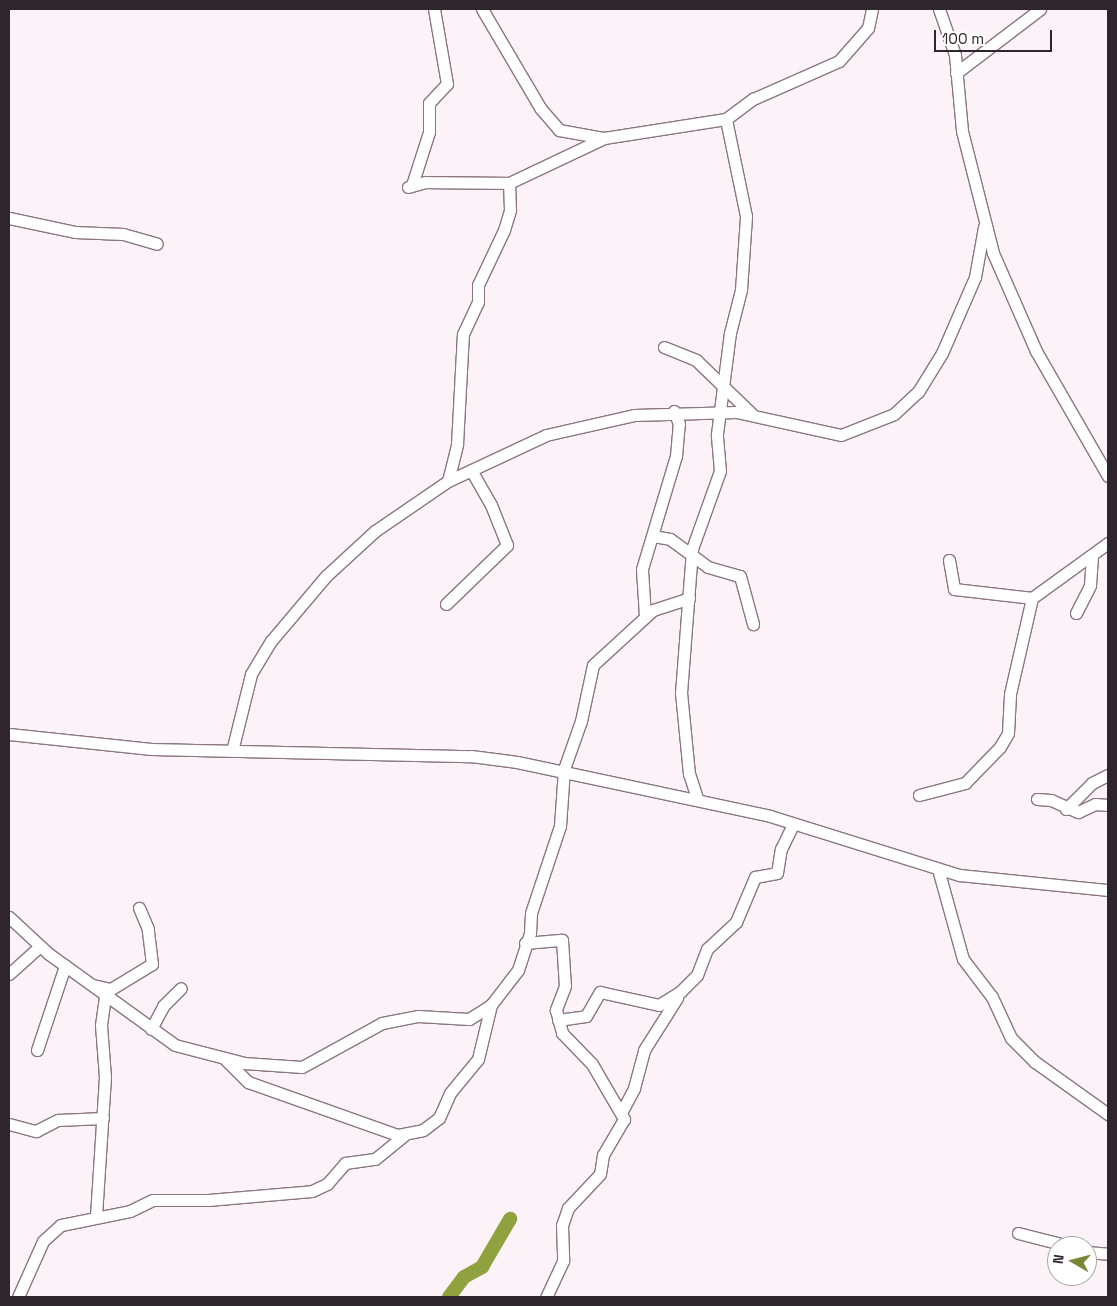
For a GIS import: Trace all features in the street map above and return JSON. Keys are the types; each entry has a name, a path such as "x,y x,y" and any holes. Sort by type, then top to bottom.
{"street":[{"path":"434,9 447,84 429,103 429,132 409,186 508,183 604,138 726,119 752,99 839,61 868,28 872,9"},
{"path":"482,9 541,109 559,130 604,138"},
{"path":"939,9 956,73 962,131 984,227 1036,351 1107,471"},
{"path":"956,73 1040,9"},
{"path":"697,798 689,774 681,692 693,539 718,482 723,382 741,290 746,216 726,119"},
{"path":"448,481 457,444 463,334 510,210 508,183"},
{"path":"9,218 75,232 123,234 157,244"},
{"path":"232,751 250,674 271,641 326,576 375,531 448,481 566,429 674,411 752,414 841,435 905,406 928,378 961,311 975,277 984,227"},
{"path":"664,347 696,360 723,382 752,414"},
{"path":"645,616 642,569 676,456 679,424 674,411"},
{"path":"446,604 507,546 492,505 471,470"},
{"path":"653,536 670,539 708,567 740,576 752,624"},
{"path":"919,795 965,783 1005,741 1023,624 1032,598 1108,543"},
{"path":"1076,613 1090,585 1092,555"},
{"path":"949,560 954,589 1032,598"},
{"path":"9,917 13,925 39,947 89,983 108,993 123,1009 151,1029 183,1049 225,1059 292,1069 317,1061 382,1023 418,1016 469,1019 491,1005 515,977 560,826 564,769 597,657 632,633 645,616 667,603 689,598"},
{"path":"9,734 151,750 472,756 564,769 697,798 793,824 938,869 1004,883 1108,890"},
{"path":"1066,809 1092,783 1108,775"},
{"path":"1037,799 1051,800 1066,809 1078,812 1095,804 1108,805"},
{"path":"546,1297 563,1261 562,1225 568,1208 600,1174 603,1155 622,1127 622,1110 634,1088 644,1050 681,991 697,975 707,949 736,922 755,877 777,873 781,849 793,824"},
{"path":"938,869 963,959 992,997 1011,1038 1034,1062 1108,1114"},
{"path":"96,1216 103,1118 100,1025 108,993 152,964 148,929 138,908"},
{"path":"526,943 559,939 564,944 565,986 556,1010 558,1020 568,1042 592,1064 622,1110"},
{"path":"9,974 39,947"},
{"path":"37,1050 65,966"},
{"path":"151,1029 163,1006 182,988"},
{"path":"558,1020 586,1016 600,992 658,1005 681,991"},
{"path":"18,1297 47,1235 61,1225 96,1216 130,1211 153,1200 208,1200 312,1191 327,1184 345,1163 375,1159 404,1136 423,1130 439,1118 450,1093 478,1059 491,1005"},
{"path":"225,1059 248,1082 404,1136"},
{"path":"9,1124 36,1131 58,1120 103,1118"},
{"path":"1018,1232 1047,1240"}],"waterway":[{"path":"449,1297 464,1277 482,1267 510,1219"}]}
